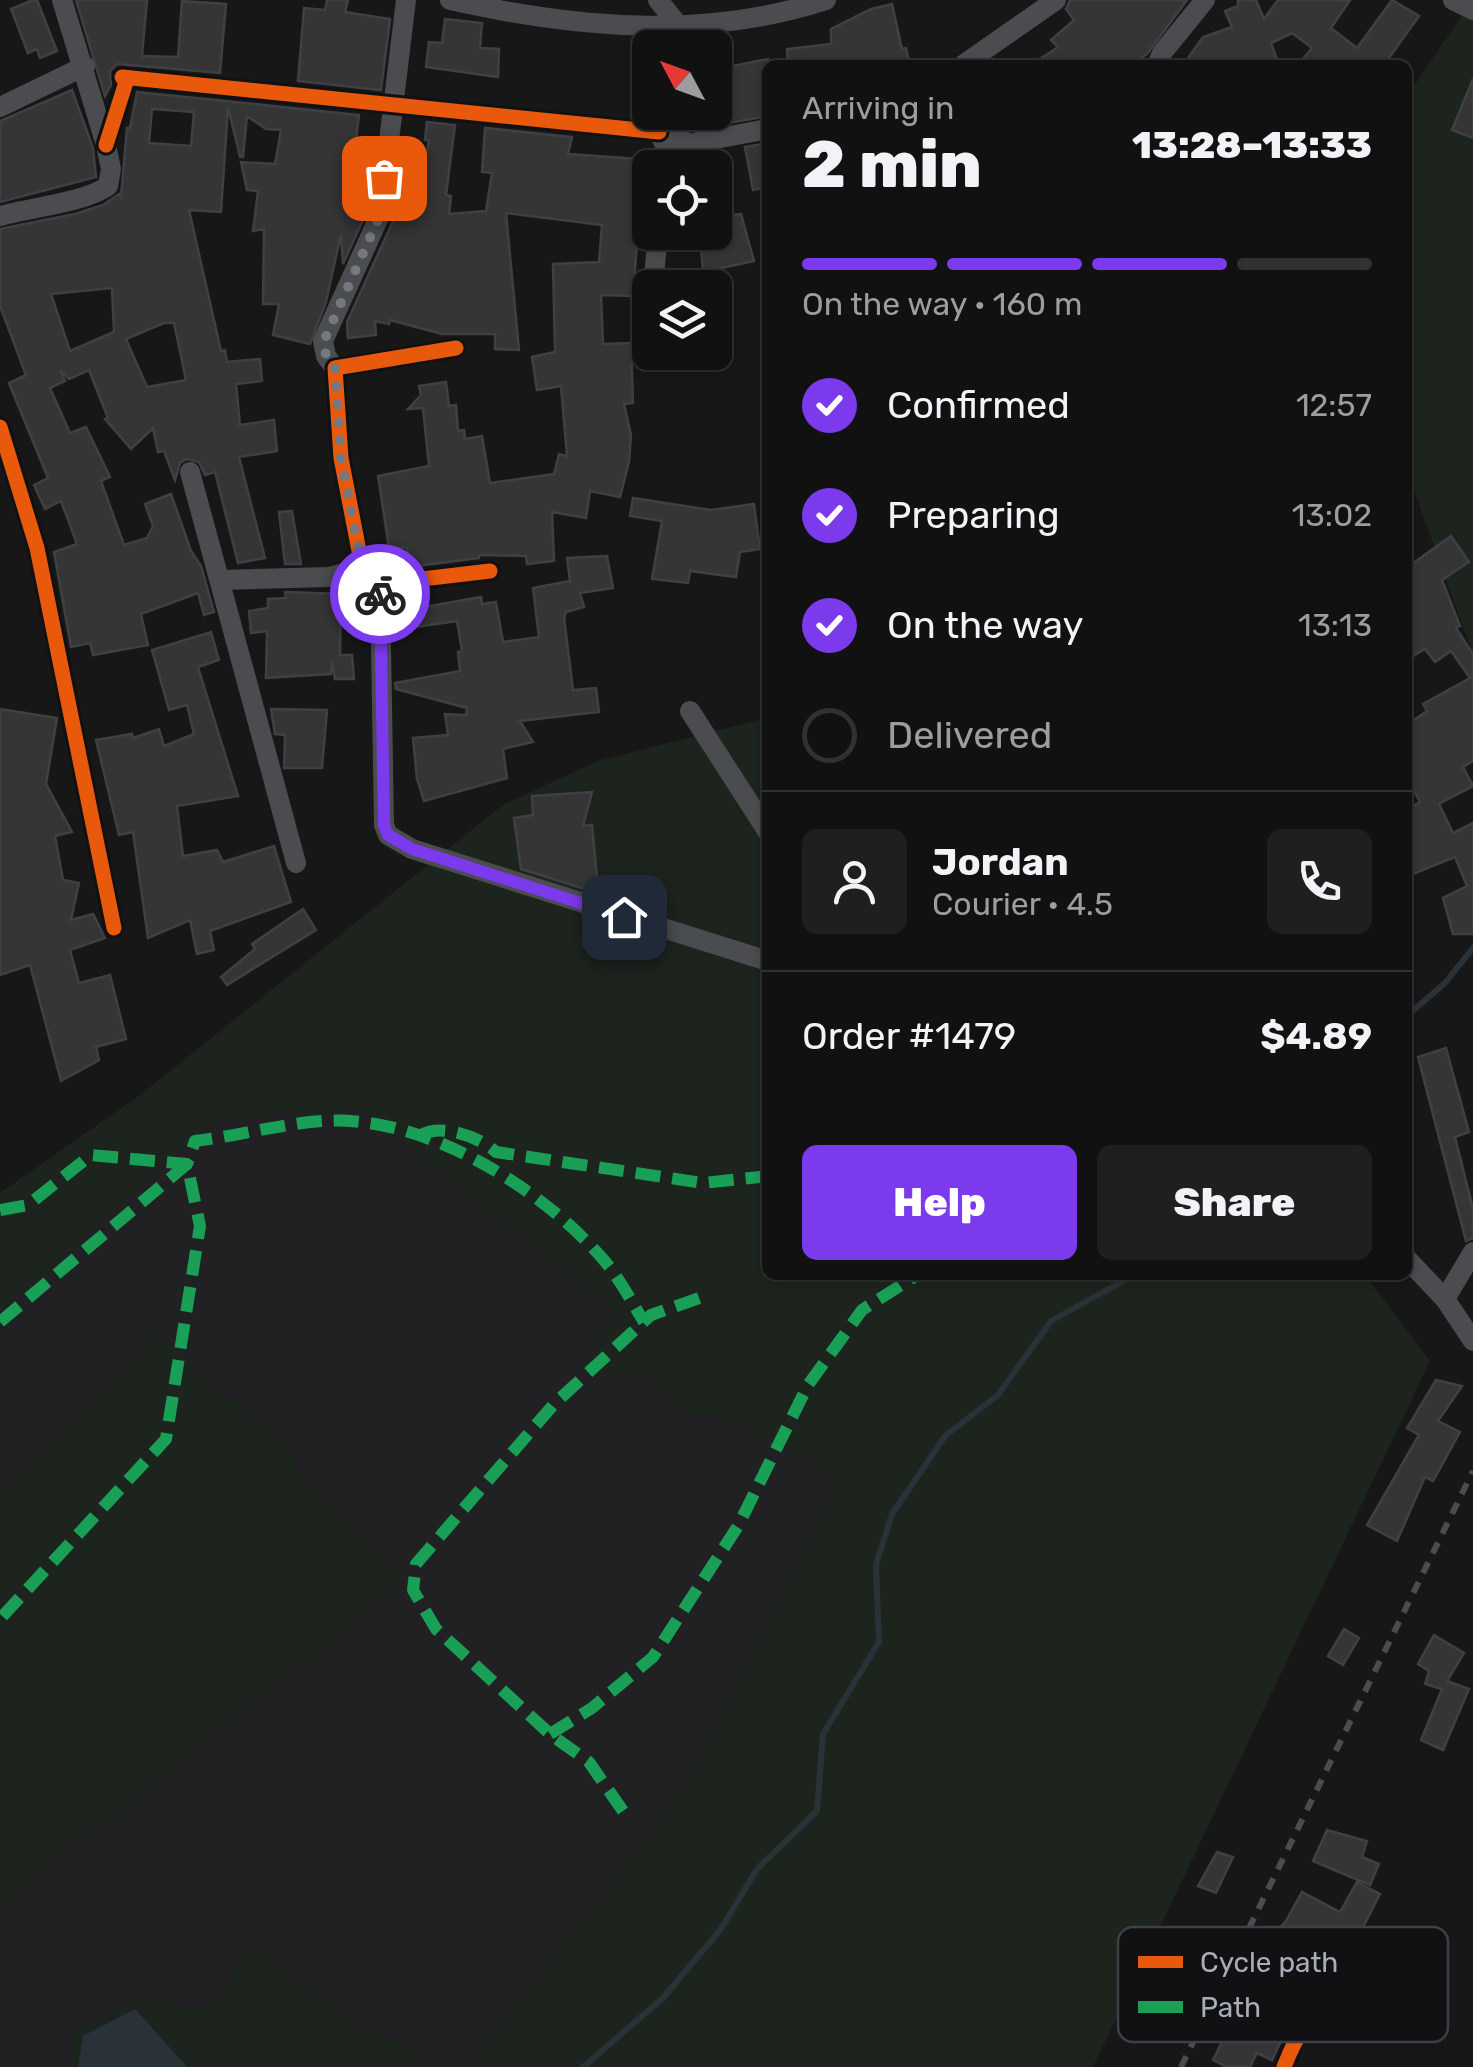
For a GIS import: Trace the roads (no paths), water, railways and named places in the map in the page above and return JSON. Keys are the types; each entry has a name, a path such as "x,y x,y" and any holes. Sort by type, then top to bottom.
{"street":[{"path":"0,216 92,197 108,186 111,169 106,145 62,0"},
{"path":"406,0 380,215 324,341 326,356 335,368 341,458 360,556 374,575 384,825 388,835 412,849 762,959"},
{"path":"450,0 560,21 678,25 722,24 785,13 826,0"},
{"path":"658,0 679,30"},
{"path":"970,60 1056,0"},
{"path":"1159,60 1205,0"},
{"path":"1452,0 1473,10"},
{"path":"0,107 85,66"},
{"path":"106,145 126,82 122,77 360,103 394,103 663,149 762,129"},
{"path":"663,149 680,130"},
{"path":"335,368 456,348"},
{"path":"0,427 37,548 114,928"},
{"path":"190,472 296,862"},
{"path":"220,580 490,571"},
{"path":"690,711 762,823"},
{"path":"1444,1299 1473,1252"},
{"path":"1412,1264 1444,1299 1473,1341"},
{"path":"1284,2067 1298,2042"}],"waterway":[{"path":"1412,1012 1445,983 1473,948"},
{"path":"583,2067 663,1998 721,1929 757,1869 817,1811 823,1734 879,1642 876,1565 892,1514 945,1436 998,1395 1051,1321 1125,1280"}],"railway":[{"path":"1250,1927 1473,1471"},
{"path":"1181,2067 1193,2042"}]}
